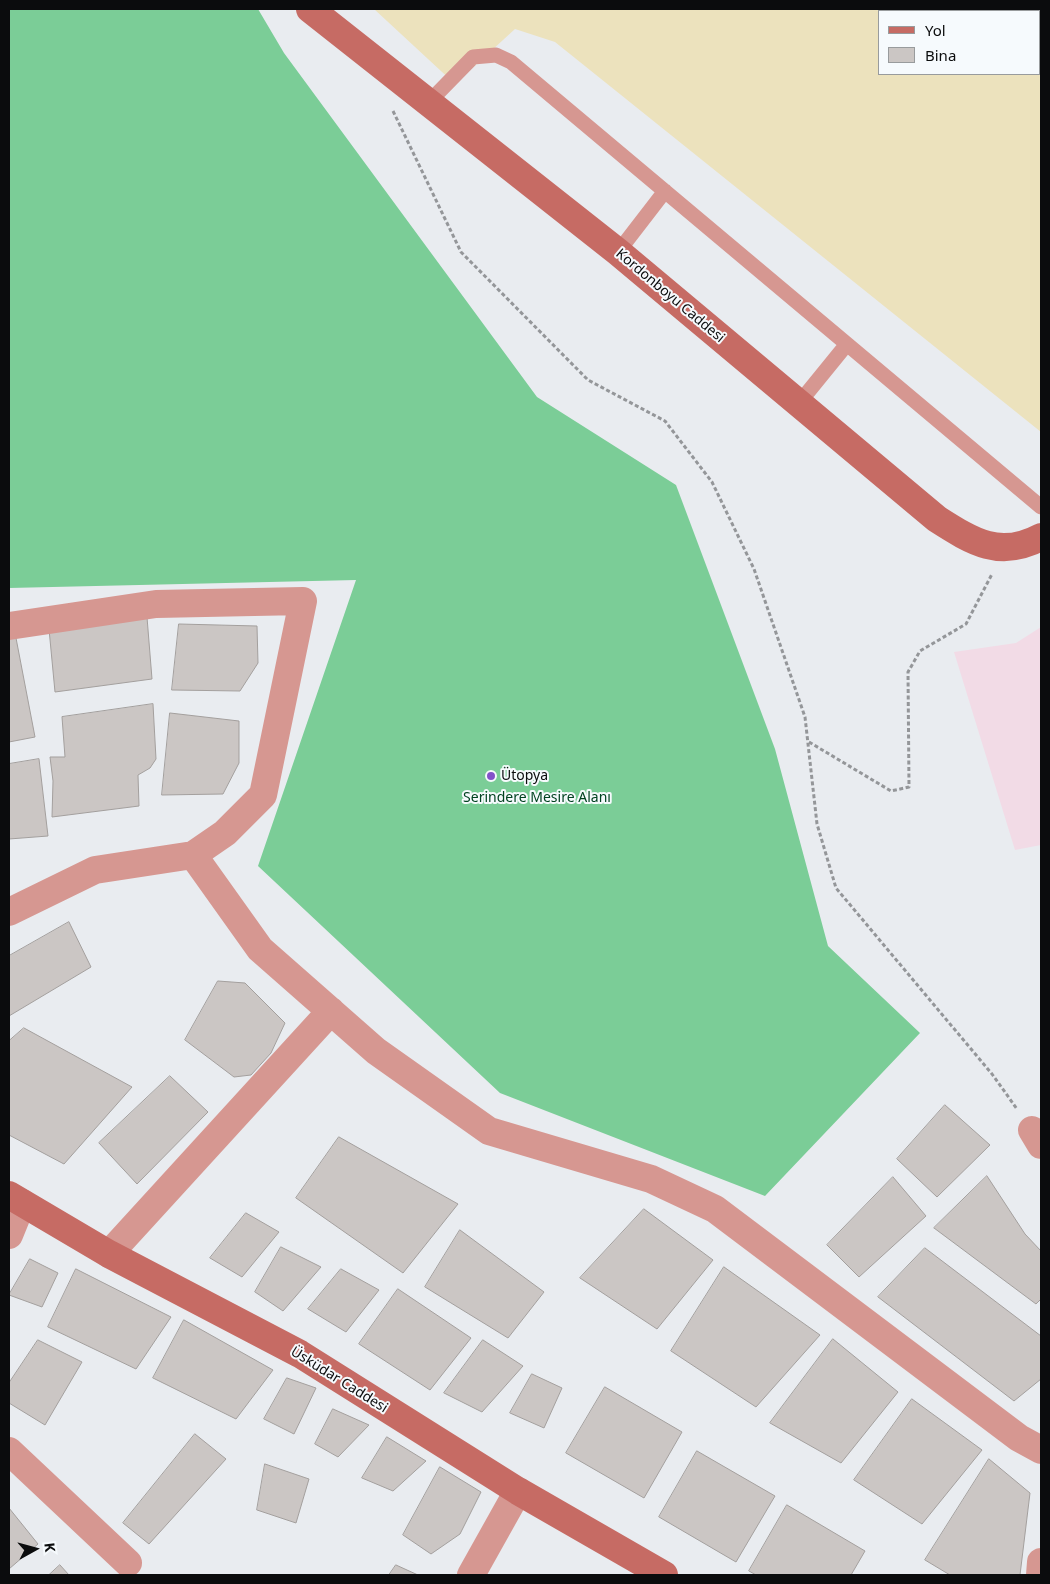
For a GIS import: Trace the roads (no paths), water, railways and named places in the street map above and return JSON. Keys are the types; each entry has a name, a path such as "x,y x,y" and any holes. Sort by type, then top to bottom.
{"street":[{"name":"Kordonboyu Caddesi","path":"310,9 618,252 937,519 960,534 983,544 1005,549 1031,542 1041,537"},
{"path":"9,626 156,604 303,601 263,795 225,833 193,855 95,870 9,912"},
{"path":"193,855 260,949 376,1051 489,1131 651,1179 716,1209 1019,1438 1041,1450"},
{"path":"110,1254 331,1011"},
{"path":"9,1235 15,1199"},
{"name":"Üsküdar Caddesi","path":"15,1199 110,1254 300,1354 518,1491 664,1575"},
{"path":"9,1451 128,1563"},
{"path":"471,1575 518,1491"},
{"path":"1040,1575 1041,1562"}],"lane":[{"path":"428,102 473,57 484,55 504,58 1041,507"},
{"path":"618,252 665,191"},
{"path":"799,403 847,344"}],"place":[{"name":"Ütopya","path":"491,776"}],"park label":[{"name":"Serindere Mesire Alanı","path":"537,798"}]}
